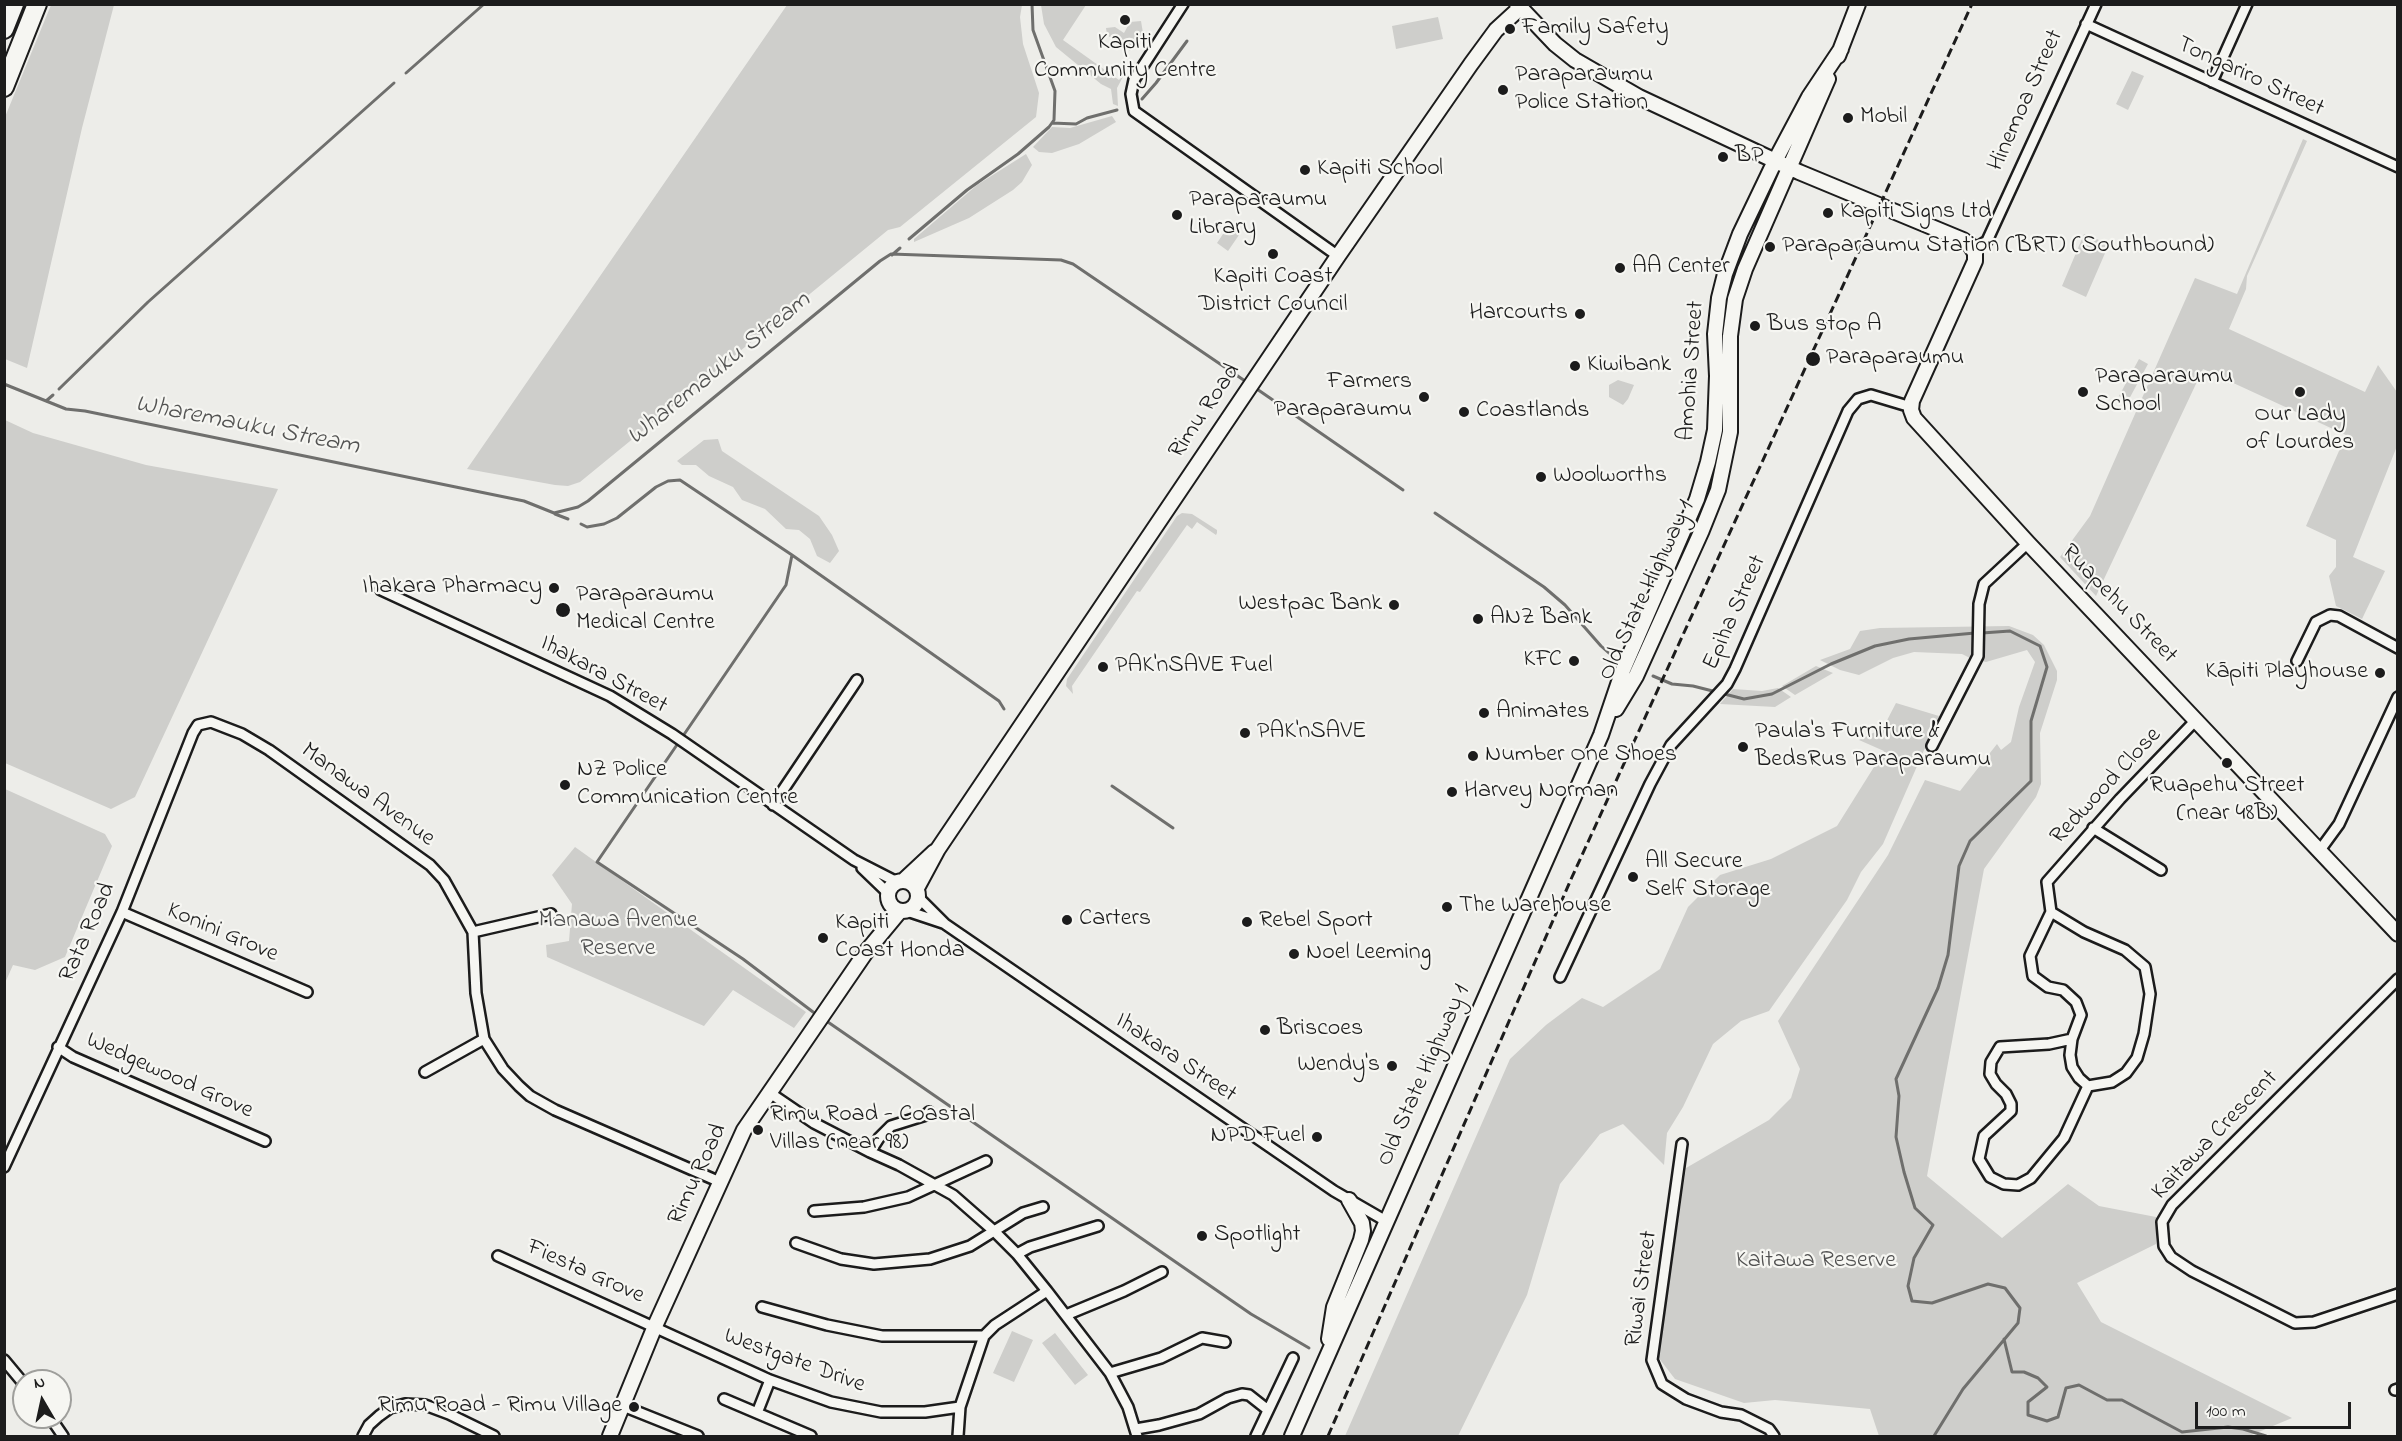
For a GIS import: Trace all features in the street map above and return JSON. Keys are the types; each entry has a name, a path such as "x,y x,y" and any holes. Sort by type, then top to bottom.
{"highway":[{"path":"4,29 14,4"},
{"path":"4,87 37,4"}],"main road":[{"name":"Amohia Street","path":"1725,461 1730,427 1730,336 1733,307 1746,268 1841,49 1858,4"},
{"name":"Rimu Road","path":"896,905 917,904 918,893 938,849 1338,256 1477,55 1496,30 1522,6"},
{"path":"1522,6 1555,44 1584,66 1639,97 1789,168 1963,240 1973,250 1975,261 1911,407"},
{"name":"Amohia Street","path":"1679,539 1700,490 1714,430 1717,376 1714,348 1719,298 1723,283 1740,234 1775,161 1809,97 1841,49"},
{"name":"Ruapehu Street","path":"1911,407 1916,422 2397,934"},
{"name":"Old State Highway 1","path":"1292,1437 1600,735 1708,516 1725,461"},
{"name":"Old State Highway 1","path":"1632,667 1679,539"},
{"name":"Rimu Road","path":"610,1437 655,1326 744,1130 896,905 900,881 938,849"},
{"path":"900,881 914,884 918,893"},
{"path":"1327,1356 1334,1307 1363,1231 1362,1223 1348,1200"}],"street":[{"path":"1183,4 1134,80 1131,97 1134,111 1338,256"},
{"name":"Hinemoa Street","path":"1973,250 1987,241 2096,4"},
{"path":"2212,82 2247,4"},
{"name":"Tongariro Street","path":"2086,24 2397,167"},
{"name":"Epiha Street","path":"1560,977 1665,755 1671,745 1727,684 1848,411 1858,399 1871,395 1911,407"},
{"path":"1932,746 1979,650 1979,604 1984,584 2028,543"},
{"name":"Ihakara Street","path":"381,590 610,696 672,734 772,806 854,860 900,881"},
{"path":"2297,661 2316,622 2330,615 2339,616 2397,648"},
{"path":"772,806 857,680"},
{"path":"2320,850 2339,824 2397,697"},
{"name":"Redwood Close","path":"2051,912 2047,882 2094,828 2196,720"},
{"name":"Rata Road","path":"4,1167 122,912 193,733 198,725 211,722"},
{"name":"Manawa Avenue","path":"211,722 242,734 269,750 430,865 444,880 473,932 476,993 484,1039 503,1069 530,1096 555,1110 720,1182"},
{"path":"2094,828 2161,870"},
{"name":"Ihakara Street","path":"854,860 896,905 945,924 1348,1200 1386,1221"},
{"name":"Ihakara Street","path":"918,893 945,924"},
{"name":"Konini Grove","path":"122,912 307,992"},
{"path":"2051,912 2084,932 2125,950 2145,967 2150,993 2138,1058 2126,1073 2112,1082 2088,1086 2072,1067 2070,1055 2072,1039 2081,1015 2076,1002 2063,990 2048,987 2033,976 2030,956 2051,912"},
{"path":"473,932 551,914"},
{"name":"Kaitawa Crescent","path":"2397,979 2172,1205 2162,1222 2164,1246 2171,1257 2192,1271 2295,1323 2314,1322 2397,1294"},
{"path":"424,1072 484,1039"},
{"path":"2072,1039 2049,1044 2033,1043 2000,1047 1991,1062 1990,1074 2006,1094 2011,1110 1984,1136 1979,1159 1990,1177 2004,1184 2018,1185 2031,1178 2064,1138 2078,1103 2088,1086"},
{"name":"Wedgewood Grove","path":"58,1047 73,1057 265,1142"},
{"path":"770,1093 814,1123 899,1165 953,1195 994,1231 1017,1254 1110,1373 1128,1407 1136,1433 1199,1414 1228,1398 1242,1394 1249,1395 1268,1410"},
{"path":"870,1152 891,1126 929,1112"},
{"name":"Riwai Street","path":"1682,1144 1652,1360 1662,1384 1686,1399 1721,1412 1741,1415 1769,1429 1774,1437"},
{"path":"814,1211 864,1207 908,1197 986,1161"},
{"path":"796,1243 841,1259 874,1264 930,1259 954,1252 982,1239 1023,1213 1043,1207"},
{"path":"1017,1254 1030,1247 1098,1226"},
{"name":"Fiesta Grove","path":"498,1256 655,1326"},
{"path":"1066,1315 1124,1291 1162,1272"},
{"path":"958,1437 960,1407 984,1336 995,1325 1047,1291"},
{"path":"762,1307 827,1325 882,1336 984,1336"},
{"name":"Westgate Drive","path":"655,1326 669,1335 770,1380 831,1402 881,1413 925,1412 960,1407"},
{"path":"1110,1373 1161,1358 1202,1338 1225,1342"},
{"path":"1256,1437 1293,1358"},
{"path":"757,1413 770,1380"},
{"path":"724,1399 812,1437"},
{"path":"363,1437 369,1425 379,1416 390,1408 405,1404 425,1405 449,1414 494,1437"},
{"path":"623,1406 698,1437"}],"green space":[{"path":"51,5 114,5 82,128 27,368 5,359 5,117"},
{"path":"787,5 1022,5 1020,17 1023,44 1039,93 1036,117 900,227 888,230 580,482 568,486 555,485 467,469"},
{"path":"1041,5 1086,5 1063,40 1119,80 1125,73 1117,88 1118,106 1113,104 1111,89 1101,84 1056,47 1044,24"},
{"path":"1438,17 1443,39 1396,49 1392,26"},
{"path":"1141,21 1143,33 1130,51 1107,35 1106,28 1115,27 1124,33 1130,22"},
{"path":"2132,71 2144,76 2128,110 2116,104"},
{"path":"1112,116 1116,122 1079,144 1052,153 1039,152 1033,147 1052,127 1070,128"},
{"path":"2303,139 2307,141 2247,276 2246,289 2229,329 2365,392 2378,365 2397,392 2397,446 2353,557 2385,571 2362,619 2336,606 2329,576 2336,567 2336,540 2306,526 2346,435 2203,369 2096,596 2060,557 2090,516 2195,278 2237,294"},
{"path":"1026,154 1032,165 1022,182 1013,190 969,218 914,242 914,239 977,185"},
{"path":"1229,225 1238,229 1236,233 1239,235 1228,251 1217,243"},
{"path":"2084,234 2109,244 2086,297 2062,286"},
{"path":"2139,359 2148,364 2128,401 2119,396"},
{"path":"1618,380 1634,385 1623,405 1609,397 1609,385"},
{"path":"5,420 33,433 146,465 278,489 135,797 111,809 5,763"},
{"path":"718,439 722,451 819,516 832,535 839,551 830,563 817,556 810,539 799,530 786,529 765,509 742,500 733,487 709,476 696,465 682,465 677,461 704,440"},
{"path":"1182,513 1192,514 1217,530 1216,535 1197,522 1192,529 1187,525 1140,592 1137,591 1072,686 1073,694 1066,686 1067,679 1177,516"},
{"name":"Kaitawa Reserve","path":"2009,626 2033,635 2044,645 2057,671 2057,680 2040,733 2041,784 2036,797 1984,869 1927,1176 2002,1238 2068,1184 2099,1206 2156,1217 2156,1244 2077,1283 2101,1322 2292,1418 2249,1436 1879,1436 1870,1409 1775,1400 1744,1403 1675,1379 1658,1357 1686,1168 1769,1120 1791,1098 1800,1069 1778,1021 1888,855 1925,780 1960,791 1997,744 2001,750 2011,742 2019,707 2035,662 2027,650 1986,662 1982,661 1984,650 1972,650 1970,658 1962,654 1914,652 1893,658 1859,675 1840,670 1820,660 1850,649 1860,631 1880,628"},
{"path":"1816,666 1833,673 1795,695 1782,686"},
{"path":"1778,688 1791,697 1775,707 1720,704 1733,689 1762,691"},
{"path":"1896,703 1939,716 1883,844 1861,872 1847,900 1769,1011 1741,1021 1713,1044 1683,1107 1667,1133 1664,1165 1623,1124 1600,1134 1560,1184 1527,1295 1458,1436 1345,1436 1510,1059 1546,1025 1582,998 1603,1007 1660,969 1688,907 1720,875 1771,859 1837,826 1884,751 1859,740 1883,728"},
{"path":"5,789 105,834 112,846 65,957 35,970 13,965 5,983"},
{"name":"Manawa Avenue Reserve","path":"575,847 806,1012 794,1028 733,990 704,1026 547,957 546,945 569,941 572,904 552,875"},
{"path":"1012,1331 1033,1340 1014,1382 993,1373"},
{"path":"1055,1333 1088,1375 1075,1385 1042,1343"}],"waterway":[{"path":"406,73 484,4"},
{"path":"909,239 967,190 1018,154 1054,120 1055,91 1033,30 1032,4"},
{"path":"1142,99 1187,41"},
{"path":"59,389 148,302 394,83"},
{"path":"1052,123 1076,124 1087,118 1117,110"},
{"name":"Wharemauku Stream","path":"892,255 900,248"},
{"name":"Wharemauku Stream","path":"4,384 66,409 524,501 554,513 578,507 588,501 891,254 1061,260 1073,264 1248,383"},
{"name":"Wharemauku Stream","path":"1254,387 1403,490"},
{"path":"46,401 53,395"},
{"path":"581,524 587,527 604,524 617,518 656,487 668,481 680,480 792,555 999,701 1004,709"},
{"name":"Wharemauku Stream","path":"1435,513 1544,587 1565,605 1601,646 1618,661"},
{"path":"555,514 568,519"},
{"path":"792,555 786,585 597,862 743,959 817,1015"},
{"name":"Wharemauku Stream","path":"1934,1436 1963,1389 2018,1323 2020,1308 2005,1288 1988,1284 1932,1303 1912,1301 1908,1286 1914,1258 1933,1225 1915,1208 1896,1137 1899,1096 1896,1079 1938,988 1948,955 1959,866 1970,841 2031,781 2031,721 2047,667 2040,646 2010,631 1982,633"},
{"name":"Wharemauku Stream","path":"1653,676 1672,684 1693,686 1744,699 1772,694 1831,664 1875,646 1909,639 1975,633"},
{"path":"1112,786 1173,828"},
{"path":"825,1020 1251,1314 1309,1348"},
{"path":"2004,1339 2012,1372 2024,1372 2038,1378 2047,1387 2028,1402 2028,1415 2047,1421 2058,1417 2066,1388 2079,1385 2107,1400 2122,1400 2182,1432 2228,1427 2266,1436"}],"railway":[{"path":"1328,1436 1572,877 1972,4"}],"place":[{"name":"Kapiti Community Centre","path":"1125,20"},
{"name":"Family Safety","path":"1510,29"},
{"name":"Paraparaumu Police Station","path":"1503,90"},
{"name":"Mobil","path":"1848,118"},
{"name":"BP","path":"1723,157"},
{"name":"Kapiti School","path":"1305,170"},
{"name":"Kapiti Signs Ltd","path":"1828,213"},
{"name":"Paraparaumu Library","path":"1177,215"},
{"name":"Paraparaumu Station (BRT) (Southbound)","path":"1770,247"},
{"name":"Kapiti Coast District Council","path":"1273,254"},
{"name":"AA Center","path":"1620,268"},
{"name":"Harcourts","path":"1580,314"},
{"name":"Bus stop A","path":"1755,326"},
{"name":"Paraparaumu","path":"1813,359"},
{"name":"Kiwibank","path":"1575,366"},
{"name":"Paraparaumu School","path":"2083,392"},
{"name":"Our Lady of Lourdes","path":"2300,392"},
{"name":"Farmers Paraparaumu","path":"1424,397"},
{"name":"Coastlands","path":"1464,412"},
{"name":"Woolworths","path":"1541,477"},
{"name":"Ihakara Pharmacy","path":"554,588"},
{"name":"Westpac Bank","path":"1394,605"},
{"name":"Paraparaumu Medical Centre","path":"563,610"},
{"name":"ANZ Bank","path":"1478,619"},
{"name":"KFC","path":"1574,661"},
{"name":"PAK'nSAVE Fuel","path":"1103,667"},
{"name":"Kāpiti Playhouse","path":"2380,673"},
{"name":"Animates","path":"1484,713"},
{"name":"PAK'nSAVE","path":"1245,733"},
{"name":"Paula's Furniture & BedsRus Paraparaumu","path":"1743,747"},
{"name":"Number One Shoes","path":"1473,756"},
{"name":"Ruapehu Street (near 48B)","path":"2227,763"},
{"name":"NZ Police Communication Centre","path":"565,785"},
{"name":"Harvey Norman","path":"1452,792"},
{"name":"All Secure Self Storage","path":"1633,877"},
{"name":"The Warehouse","path":"1447,907"},
{"name":"Carters","path":"1067,920"},
{"name":"Rebel Sport","path":"1247,922"},
{"name":"Kapiti Coast Honda","path":"823,938"},
{"name":"Noel Leeming","path":"1294,954"},
{"name":"Briscoes","path":"1265,1030"},
{"name":"Wendy's","path":"1392,1066"},
{"name":"Rimu Road - Coastal Villas (near 98)","path":"758,1130"},
{"name":"NPD Fuel","path":"1317,1137"},
{"name":"Spotlight","path":"1202,1236"},
{"name":"Rimu Road - Rimu Village","path":"634,1407"}]}
